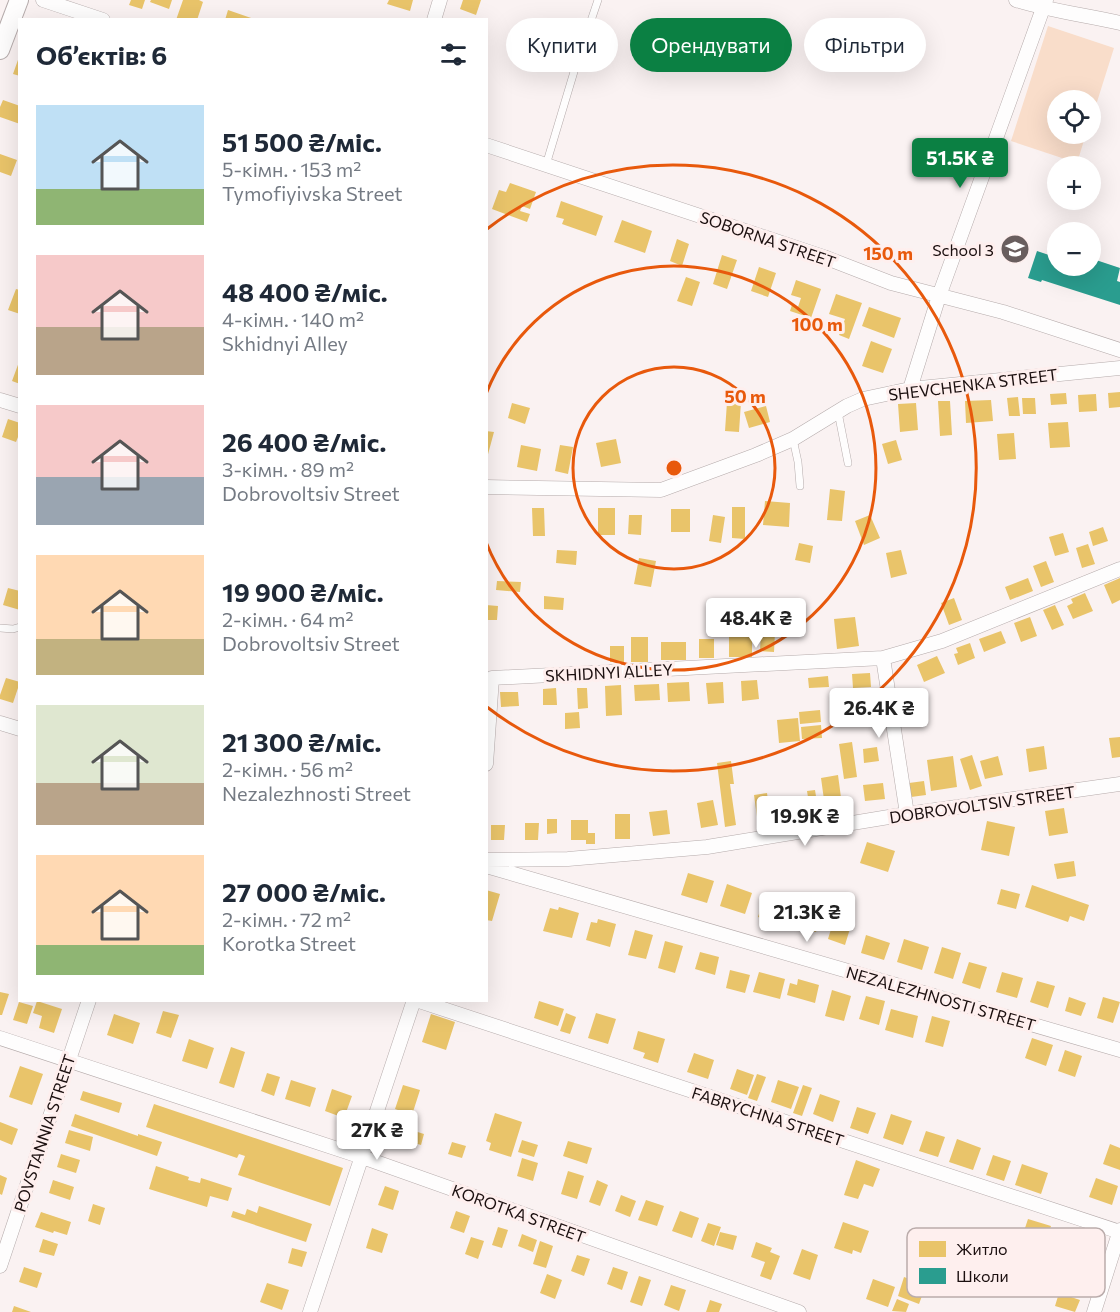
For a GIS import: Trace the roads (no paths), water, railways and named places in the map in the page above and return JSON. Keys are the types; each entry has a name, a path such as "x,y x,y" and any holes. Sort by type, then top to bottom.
{"street":[{"path":"0,50 19,0"},
{"path":"43,0 97,18"},
{"path":"435,18 440,0"},
{"path":"1016,0 1044,4 1120,23"},
{"path":"910,389 939,296 1044,4"},
{"name":"SOBORNA STREET","path":"488,145 824,257 891,282 1002,312 1120,350"},
{"name":"SHEVCHENKA STREET","path":"488,487 661,490 793,439 863,399 910,389 1120,368"},
{"path":"0,400 18,405"},
{"name":"SKHIDNYI ALLEY","path":"488,707 489,678 883,658 942,641 1120,569"},
{"path":"883,658 907,814"},
{"path":"0,723 18,728"},
{"name":"DOBROVOLTSIV STREET","path":"488,860 568,859 707,847 907,814 1120,784"},
{"name":"NEZALEZHNOSTI STREET","path":"488,867 1120,1050"},
{"name":"POVSTANNIA STREET","path":"0,1266 88,1002"},
{"path":"309,1312 414,1002"},
{"name":"FABRYCHNA STREET","path":"421,1002 1120,1231"},
{"name":"KOROTKA STREET","path":"0,1038 362,1157 779,1309 799,1312"},
{"path":"1105,1278 1120,1231"},
{"path":"1094,1312 1099,1297"}],"lane":[{"path":"546,165 598,0"},
{"path":"838,412 848,463"},
{"path":"793,439 800,486"},
{"path":"0,628 18,628"}],"place":[{"name":"School 3","path":"1015,249"}]}
